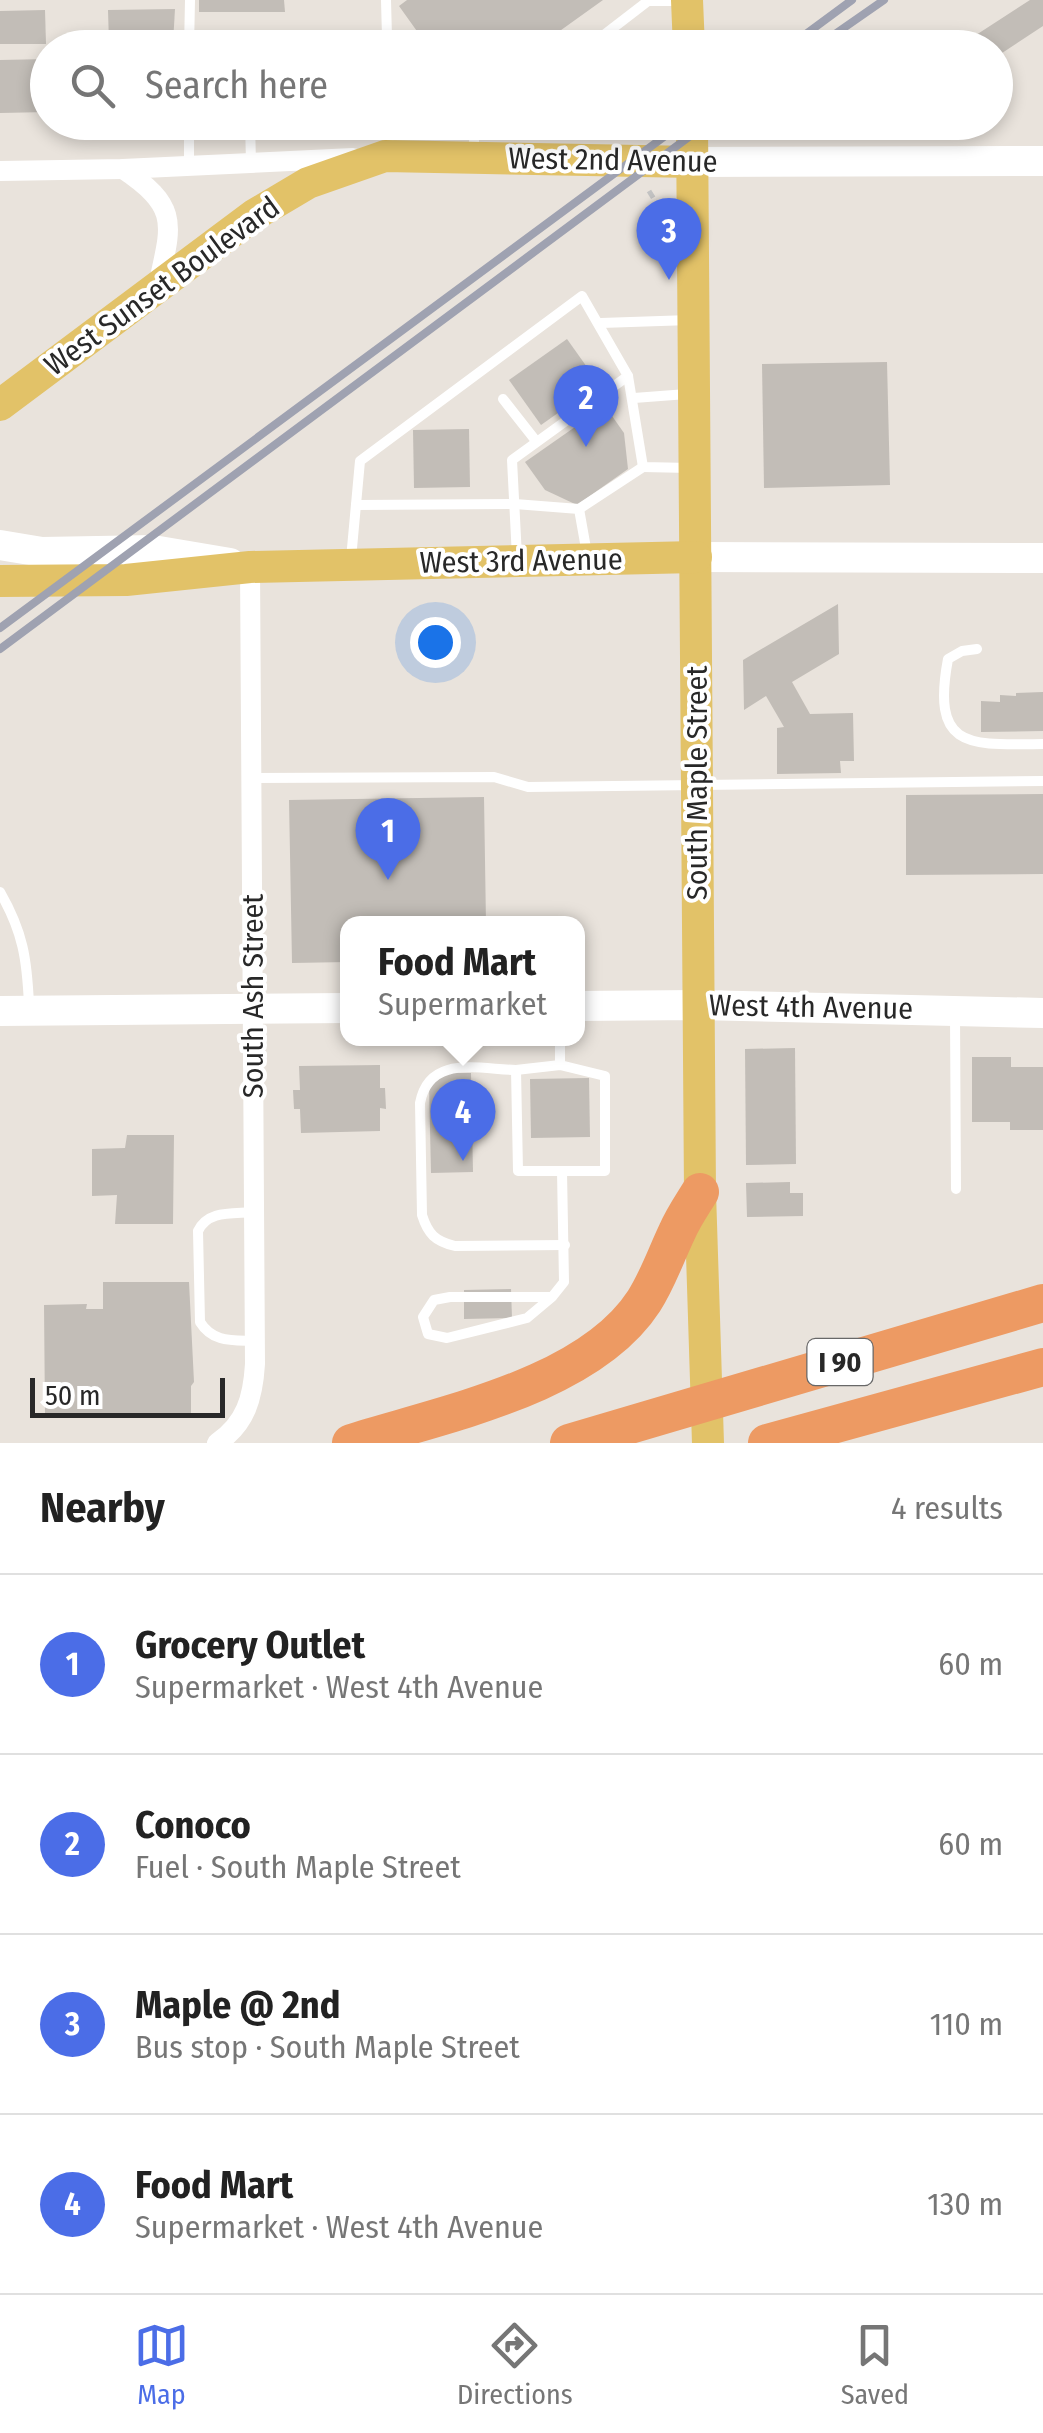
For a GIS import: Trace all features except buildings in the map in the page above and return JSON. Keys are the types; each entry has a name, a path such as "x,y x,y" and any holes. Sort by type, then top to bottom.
{"highway":[{"path":"352,1443 528,1385 562,1371 604,1344 643,1303 677,1230 700,1192"},
{"name":"I 90","path":"569,1443 1042,1303"},
{"name":"I 90","path":"767,1443 1043,1367"}],"main road":[{"path":"687,0 688,30"},
{"name":"South Maple Street","path":"692,140 700,1192 708,1443"},
{"name":"West 2nd Avenue","path":"387,157 693,162 1043,161"},
{"name":"West Sunset Boulevard","path":"0,405 254,215 308,183 387,157"},
{"path":"0,545 42,552 153,550 250,567"},
{"name":"West 3rd Avenue","path":"0,581 126,580 250,567 517,558 1043,558"},
{"name":"West 4th Avenue","path":"585,1006 1043,1013"},
{"path":"15,1011 340,1008"}],"street":[{"name":"West 2nd Avenue","path":"0,171 387,157"},
{"path":"124,169 163,203 170,228 158,286"},
{"name":"South Ash Street","path":"217,1443 240,1422 253,1396 250,567"}],"lane":[{"path":"190,0 190,30"},
{"path":"386,0 387,30"},
{"path":"610,30 648,1 687,0"},
{"path":"189,140 189,166"},
{"path":"250,140 251,163"},
{"path":"387,140 387,157"},
{"path":"474,140 474,158"},
{"path":"350,565 360,461 582,296 601,323 628,376 643,466"},
{"path":"601,323 693,320"},
{"path":"517,558 512,460 566,427 628,376"},
{"path":"634,398 694,393"},
{"path":"503,399 536,442"},
{"path":"356,504 515,504 579,509 643,466 695,468"},
{"path":"579,509 588,558"},
{"path":"977,650 962,651 948,659 944,678 945,720 957,735 980,745 1043,744"},
{"path":"252,778 494,777 528,786 1043,780"},
{"path":"0,892 17,921 27,958 15,1011"},
{"path":"955,1011 956,1188"},
{"path":"560,1046 560,1064"},
{"path":"516,1070 518,1171 605,1171 605,1076 560,1064 516,1070 445,1069 433,1074 423,1087 420,1104 422,1215 426,1230 438,1242 455,1246 565,1245"},
{"path":"552,1297 450,1297 434,1300 423,1317 428,1334 448,1338 528,1318 552,1297 564,1282 562,1171"},
{"path":"255,1212 213,1215 203,1221 198,1231 200,1322 208,1334 220,1339 255,1342"}],"path":[{"path":"649,191 657,204"}],"railway":[{"path":"811,30 852,0"},
{"path":"841,30 884,0"},
{"path":"0,628 660,140"},
{"path":"0,649 685,140"}],"place":[{"name":"Maple @ 2nd","path":"669,280"},
{"name":"Conoco","path":"586,447"},
{"name":"Grocery Outlet","path":"388,880"},
{"name":"Food Mart","path":"463,1161"}]}
